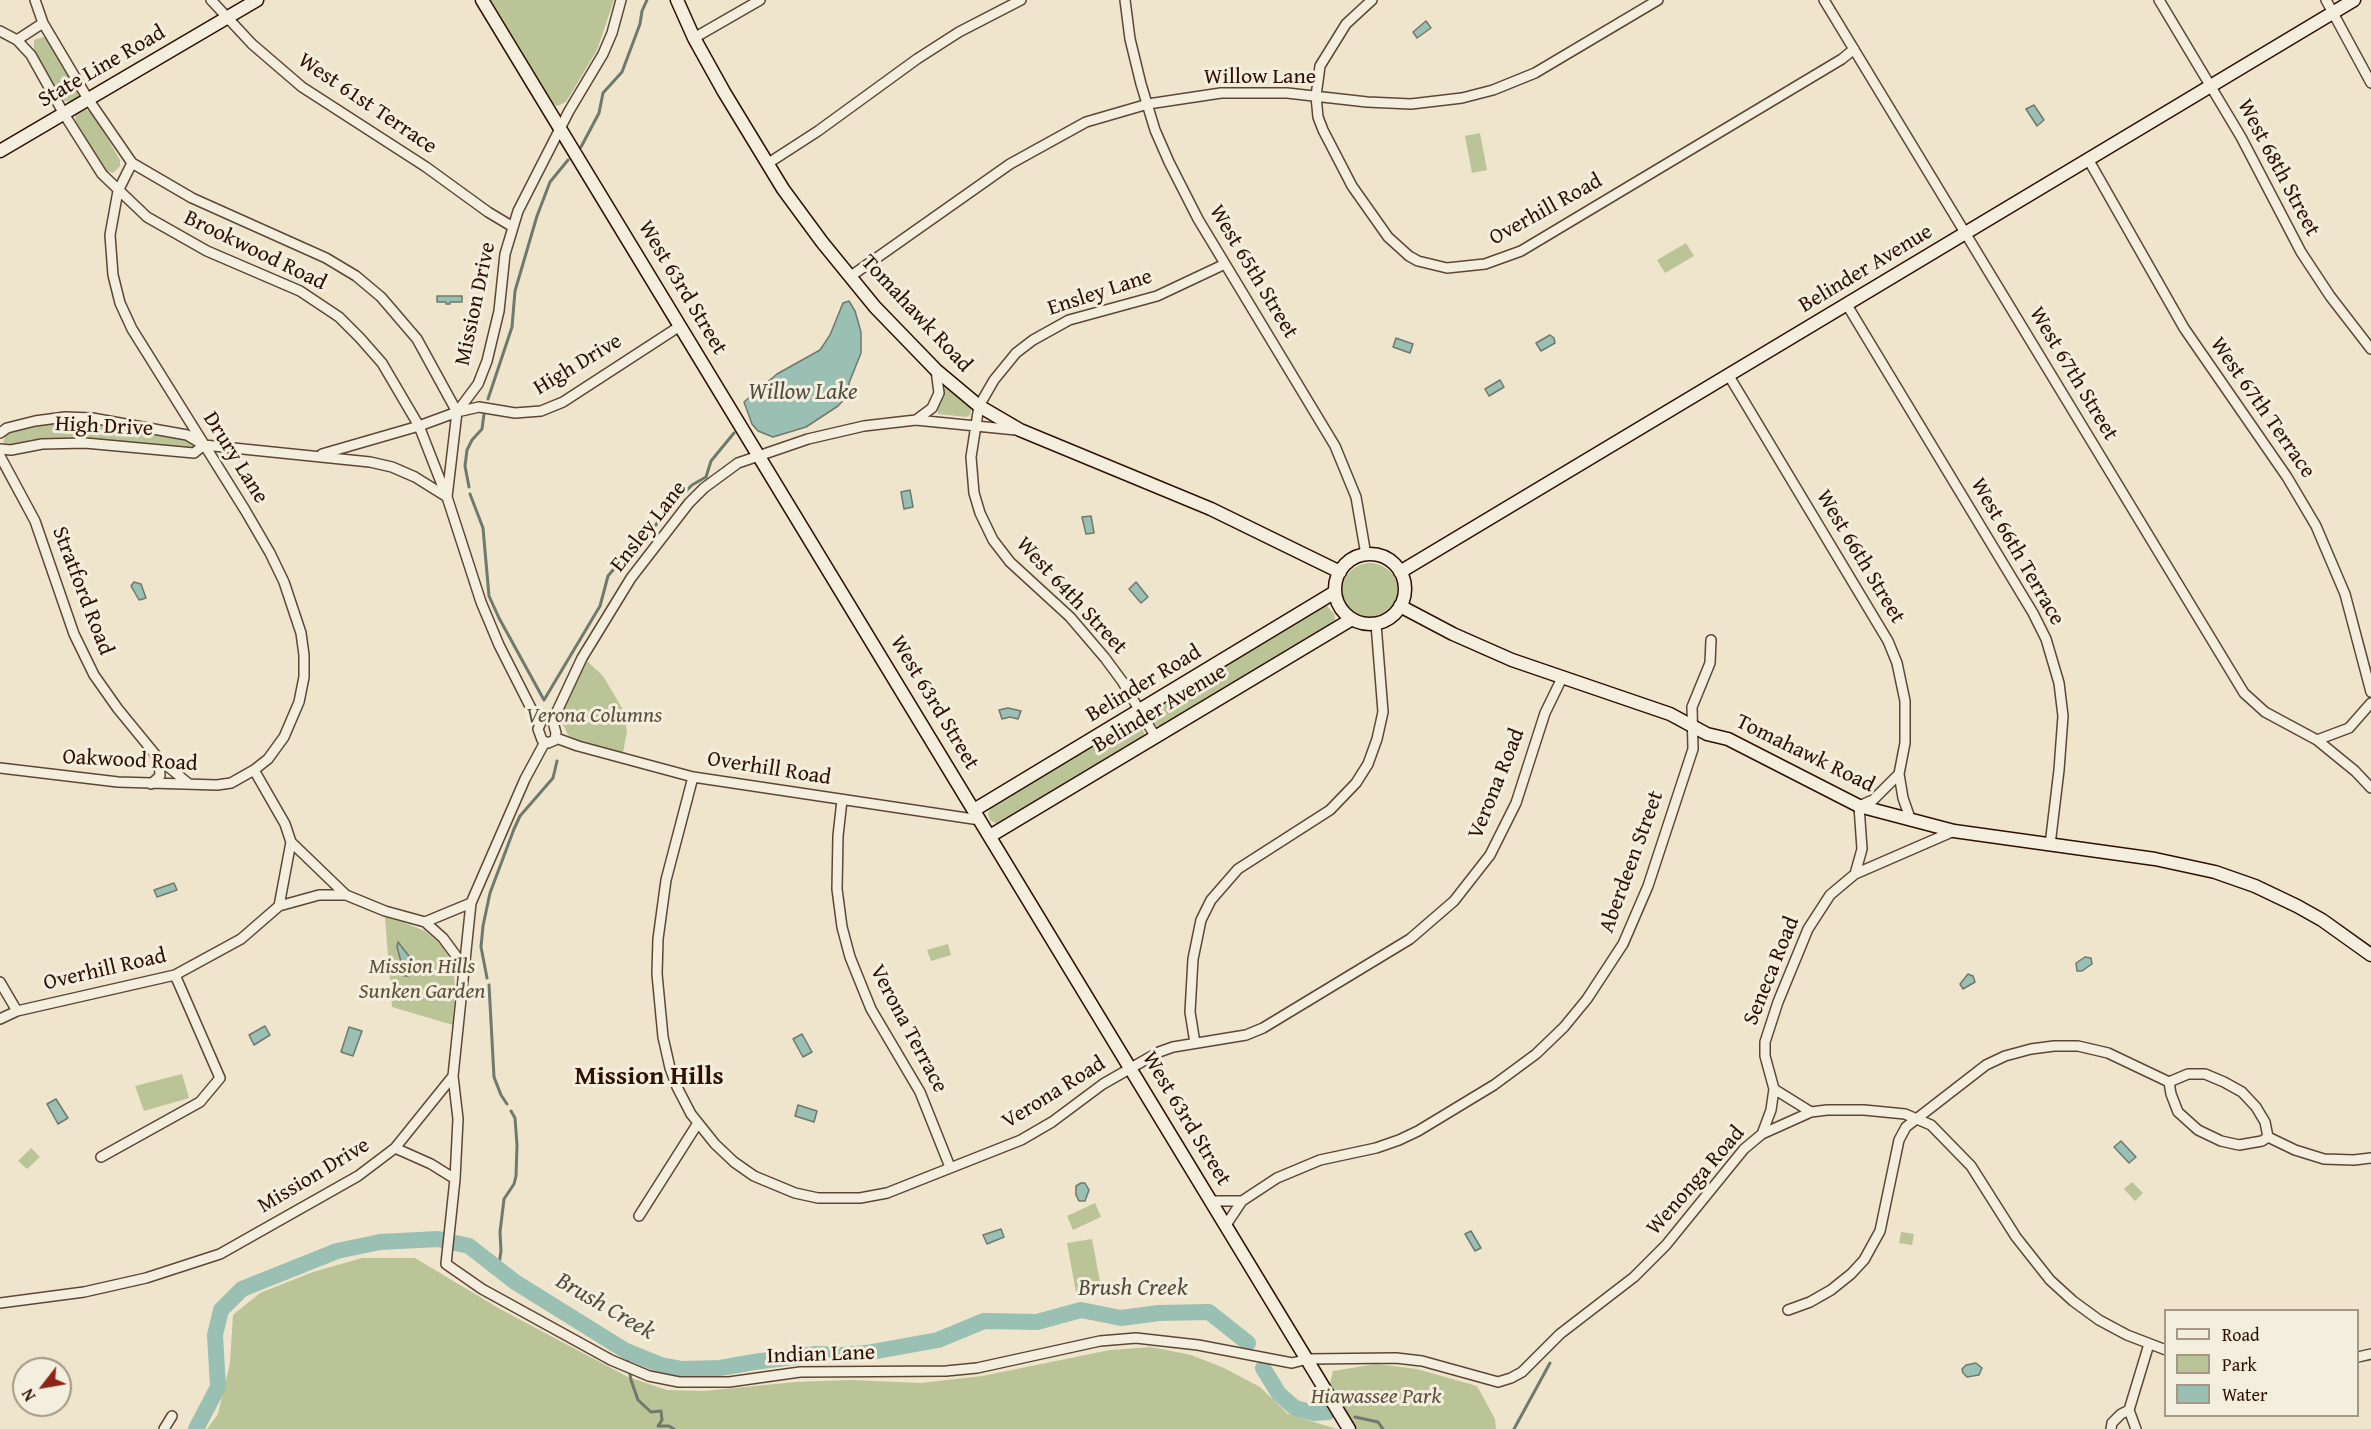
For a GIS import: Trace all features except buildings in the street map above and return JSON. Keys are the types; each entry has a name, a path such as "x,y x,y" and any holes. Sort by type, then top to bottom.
{"street":[{"name":"Brookwood Road","path":"35,0 43,23 88,99 132,163 192,198 297,244 356,276 381,297 417,339 457,412"},
{"name":"West 61st Terrace","path":"211,0 274,65 302,87 426,167 488,212 513,227"},
{"name":"State Line Road","path":"0,151 256,0"},
{"name":"West 63rd Street","path":"482,0 761,456 1349,1429"},
{"name":"Mission Drive","path":"457,412 478,384 492,342 499,311 505,254 513,227 527,192 603,54 612,33 621,0"},
{"name":"Tomahawk Road","path":"677,0 694,38 767,164 807,223 875,307 936,370 979,406 1020,430 1210,509 1340,572"},
{"path":"694,38 760,0"},
{"path":"767,164 818,131 917,59 959,32 1021,0"},
{"name":"West 65th Street","path":"1125,0 1136,63 1155,130 1184,194 1342,460 1356,497 1366,555"},
{"name":"Overhill Road","path":"1372,0 1346,24 1320,66 1316,96 1323,130 1336,158 1372,216 1388,237 1409,256 1419,261 1456,268 1485,264 1521,251 1842,59 1854,49"},
{"name":"Willow Lane","path":"851,276 989,177 1046,142 1086,122 1148,104 1192,96 1247,92 1287,93 1411,104 1462,99 1493,90 1535,73 1658,0"},
{"name":"West 67th Street","path":"1824,0 2238,684 2250,700 2265,712 2318,741 2355,771 2371,788"},
{"name":"West 68th Street","path":"2159,0 2241,137 2301,252 2330,296 2371,349"},
{"path":"2326,0 2371,82"},
{"name":"Belinder Avenue","path":"1400,572 2354,0"},
{"path":"0,31 17,40 43,23"},
{"name":"Brookwood Road","path":"17,40 31,55 64,114 102,174 147,217 207,251 277,279 339,317 382,363 419,426 447,497"},
{"name":"West 67th Terrace","path":"2088,159 2184,328 2288,477 2316,526 2345,594 2371,692"},
{"name":"Drury Lane","path":"132,163 118,191 112,220 110,254 120,303 132,329 270,553 287,590 301,633 304,677 299,702 291,724 277,749 254,770"},
{"name":"Ensley Lane","path":"979,406 997,375 1016,353 1048,330 1069,320 1157,296 1225,264"},
{"name":"West 66th Terrace","path":"1847,305 2033,613 2046,639 2059,683 2063,716 2050,845"},
{"name":"High Drive","path":"317,456 479,407 514,413 547,409 563,402 680,326"},
{"path":"916,420 932,408 939,393 936,370"},
{"name":"West 66th Street","path":"1728,376 1888,641 1897,663 1905,701 1905,743 1899,774 1903,798 1911,820"},
{"name":"West 64th Street","path":"979,406 971,458 974,493 980,513 993,540 1010,562 1084,632 1117,673 1155,736"},
{"path":"457,412 447,497 481,602 505,658 539,724 540,735 545,742"},
{"name":"High Drive","path":"0,434 7,428 35,421 86,417 187,435 204,445 370,462 392,467 415,477 447,497"},
{"name":"Ensley Lane","path":"552,722 582,658 607,615 661,538 704,488 738,463 808,439 864,426 916,420 1020,430"},
{"name":"High Drive","path":"0,449 11,450 42,444 85,443 194,453 204,445"},
{"name":"Stratford Road","path":"0,456 35,520 84,657 118,709 159,759 189,784"},
{"path":"1366,555 1386,559 1400,572 1404,583 1404,595 1400,606 1394,614 1376,624 1359,623 1343,612 1335,592 1340,572 1356,558 1366,555"},
{"name":"Belinder Road","path":"977,815 1335,592"},
{"name":"Tomahawk Road","path":"1400,606 1479,646 1562,678 1670,714 1707,734 1728,739 1859,806 1954,831 2155,859 2215,872 2255,886 2297,906 2322,920 2371,955"},
{"name":"Belinder Avenue","path":"990,836 1352,619"},
{"path":"1195,1043 1190,1012 1192,959 1201,920 1211,900 1238,869 1330,810 1356,783 1368,764 1383,712 1376,624"},
{"name":"Aberdeen Street","path":"1226,1225 1242,1201 1277,1178 1302,1166 1376,1148 1418,1131 1511,1073 1564,1027 1610,966 1637,915 1692,749 1692,707 1710,663 1711,640"},
{"name":"Verona Road","path":"693,777 666,880 659,929 657,974 663,1037 670,1068 677,1087 698,1123 734,1162 754,1176 795,1193 842,1199 887,1193 1005,1147 1038,1131 1103,1084 1159,1052 1173,1047 1227,1039 1263,1028 1410,939 1454,901 1475,877 1503,831 1545,713 1562,678"},
{"path":"2318,741 2349,728 2371,703"},
{"path":"539,724 547,718 556,728 556,738 550,743 545,742"},
{"name":"Overhill Road","path":"556,738 693,777 842,800 977,815"},
{"path":"453,1076 471,903 525,779 545,742"},
{"path":"151,784 160,776 159,759"},
{"name":"Oakwood Road","path":"0,768 95,780 151,784 231,783 254,770"},
{"path":"254,770 285,824 291,842 346,895"},
{"path":"1855,874 1862,849 1859,806 1874,800 1899,774"},
{"name":"Verona Terrace","path":"842,800 837,845 837,889 842,927 850,957 871,1009 920,1092 950,1167"},
{"name":"Seneca Road","path":"1774,1089 1765,1056 1765,1042 1778,1002 1808,929 1819,910 1830,895 1855,874 1954,831"},
{"path":"291,842 279,906 319,895 346,895 386,911 425,922 443,938 465,968"},
{"path":"425,922 471,903"},
{"name":"Overhill Road","path":"0,1019 17,1011 175,975 241,939 279,906"},
{"path":"101,1157 200,1102 220,1078 175,975"},
{"path":"0,982 17,1011"},
{"path":"1788,1310 1810,1302 1844,1280 1870,1251 1884,1219 1899,1140 1906,1127 1986,1065 2031,1048 2067,1045 2100,1051 2169,1082 2188,1074 2205,1074 2242,1092 2256,1107 2265,1122 2268,1137"},
{"name":"Mission Drive","path":"0,1303 84,1293 146,1278 220,1254 358,1176 394,1148 453,1076"},
{"name":"Indian Lane","path":"453,1076 458,1119 451,1235 446,1264 482,1289 611,1360 649,1376 699,1383 729,1382 800,1372 946,1371 977,1368 1100,1341 1136,1338 1188,1343 1292,1363 1308,1359"},
{"path":"2169,1082 2178,1112 2198,1130 2221,1141 2239,1145 2262,1141 2268,1137"},
{"path":"1762,1134 1774,1089 1811,1112"},
{"name":"Wenonga Road","path":"1308,1359 1396,1358 1430,1363 1498,1382 1511,1378 1529,1366 1560,1334 1614,1294 1652,1260 1744,1149 1762,1134 1811,1112 1870,1110 1905,1114 1931,1125 1971,1166 2016,1238 2050,1280 2099,1320 2127,1335 2164,1349"},
{"path":"639,1216 698,1123"},
{"path":"2268,1137 2295,1150 2324,1159 2371,1158"},
{"path":"394,1148 431,1164 455,1179"},
{"path":"1211,1201 1242,1201"},
{"path":"2136,1429 2129,1410 2149,1344"},
{"path":"2110,1429 2112,1423 2121,1414 2129,1410"},
{"path":"164,1429 172,1416"}],"green space":[{"path":"489,0 614,0 597,50 566,102 557,106 552,103"},
{"path":"47,38 79,90 78,100 64,101 34,50 34,40"},
{"path":"84,109 92,112 120,160 120,166 113,173 104,170 76,122 75,116"},
{"path":"1480,133 1487,170 1472,173 1465,136"},
{"path":"1686,243 1694,256 1665,273 1657,260"},
{"path":"947,387 972,407 970,415 966,417 938,414 937,409 944,389"},
{"path":"60,422 105,424 192,441 196,445 195,448 60,439 9,446 3,442 6,435 15,431 35,425"},
{"path":"1370,563 1381,565 1390,571 1396,580 1398,591 1396,602 1390,611 1381,617 1370,619 1359,617 1350,611 1344,602 1342,591 1344,580 1350,571 1359,565"},
{"path":"1327,606 1334,614 1336,623 1160,728 1155,724 1151,714 1153,708"},
{"name":"Verona Columns","path":"586,660 603,676 622,708 627,731 623,753 587,745 575,739 568,735 562,722 563,713 578,674"},
{"path":"1132,721 1140,724 1146,737 999,825 990,820 988,814 991,806"},
{"name":"Mission Hills Sunken Garden","path":"385,917 425,931 441,945 453,969 455,985 453,1025 392,1007"},
{"path":"948,944 951,955 931,961 927,950"},
{"path":"182,1074 189,1098 144,1111 135,1086"},
{"path":"31,1148 40,1157 27,1169 18,1161"},
{"path":"2132,1182 2143,1193 2135,1201 2124,1189"},
{"path":"1095,1203 1101,1217 1073,1230 1067,1216"},
{"path":"1901,1232 1914,1234 1912,1245 1899,1243"},
{"path":"1092,1239 1101,1287 1076,1292 1067,1243"},
{"path":"362,1258 415,1258 500,1309 628,1377 667,1390 704,1391 795,1382 849,1380 921,1383 982,1376 1110,1350 1151,1347 1191,1355 1224,1368 1260,1387 1288,1414 1337,1429 207,1429 218,1414 230,1363 233,1315 260,1293 313,1272"},
{"name":"Hiawassee Park","path":"1376,1364 1417,1369 1477,1386 1495,1419 1496,1429 1357,1429 1330,1384 1333,1371"}],"water":[{"path":"1426,21 1431,28 1417,38 1413,32"},
{"path":"2034,105 2044,120 2037,126 2026,109"},
{"path":"437,296 462,296 462,302 446,304 446,302 437,302"},
{"name":"Willow Lake","path":"849,301 855,311 861,332 861,353 849,383 849,394 838,406 806,427 773,437 758,431 752,424 744,402 777,374 820,350 830,335 843,303"},
{"path":"1550,335 1554,338 1555,343 1541,351 1536,343"},
{"path":"1396,338 1413,344 1410,353 1393,347"},
{"path":"1500,380 1504,387 1489,396 1485,389"},
{"path":"910,490 913,507 904,509 901,492"},
{"path":"1091,516 1094,533 1086,534 1082,517"},
{"path":"134,582 141,584 146,598 139,600 131,586"},
{"path":"1136,582 1148,597 1141,603 1129,589"},
{"path":"1008,708 1021,711 1018,719 1010,717 1002,719 999,710"},
{"path":"174,883 177,890 157,897 154,890"},
{"path":"398,942 415,964 408,976 405,976 397,947"},
{"path":"2085,957 2091,958 2092,964 2082,971 2077,971 2076,963"},
{"path":"1968,974 1973,976 1975,982 1963,989 1960,984"},
{"path":"265,1026 270,1035 254,1045 249,1035"},
{"path":"349,1027 362,1031 353,1056 341,1052"},
{"path":"802,1034 812,1052 803,1057 793,1039"},
{"path":"56,1099 68,1118 58,1124 47,1104"},
{"path":"798,1105 817,1111 814,1122 795,1116"},
{"path":"2121,1141 2136,1157 2129,1163 2114,1147"},
{"path":"1085,1183 1089,1190 1085,1201 1079,1201 1076,1195 1076,1186"},
{"path":"1001,1229 1004,1237 987,1244 983,1235"},
{"path":"1471,1231 1481,1248 1475,1251 1465,1234"},
{"path":"1976,1363 1982,1368 1979,1375 1967,1377 1962,1369 1966,1365"}],"waterway":[{"path":"581,147 599,113 603,93 622,72 647,0"},
{"path":"488,399 512,327 515,291 537,216 550,182 568,160"},
{"path":"469,487 465,466 467,450 482,429 484,414"},
{"path":"544,700 600,606 608,576 618,564 638,548 668,509 692,485 706,477 711,461 734,433"},
{"path":"470,494 483,528 489,596 544,700"},
{"path":"487,978 481,947 490,893 520,816 553,778 557,761"},
{"path":"489,985 494,1077 507,1104"},
{"path":"496,1267 499,1264 501,1251 500,1232 504,1199 514,1184 516,1176 515,1118 511,1111"},
{"name":"Brush Creek","path":"196,1429 218,1387 215,1335 221,1310 242,1289 337,1251 380,1242 438,1239 469,1246 515,1282 626,1351 661,1365 682,1369 720,1368 816,1354 866,1353 938,1340 984,1321 1037,1322 1081,1310 1121,1318 1159,1313 1209,1312 1248,1343"},
{"path":"626,1351 631,1380 638,1400 651,1412 661,1411 662,1420 658,1426 669,1426 674,1429"},
{"path":"1514,1429 1550,1363"},
{"name":"Brush Creek","path":"1263,1368 1279,1394 1295,1408 1314,1413 1328,1412"},
{"name":"Brush Creek","path":"1355,1417 1378,1422 1383,1429"}],"district":[{"name":"Mission Hills","path":"649,1077"}]}
